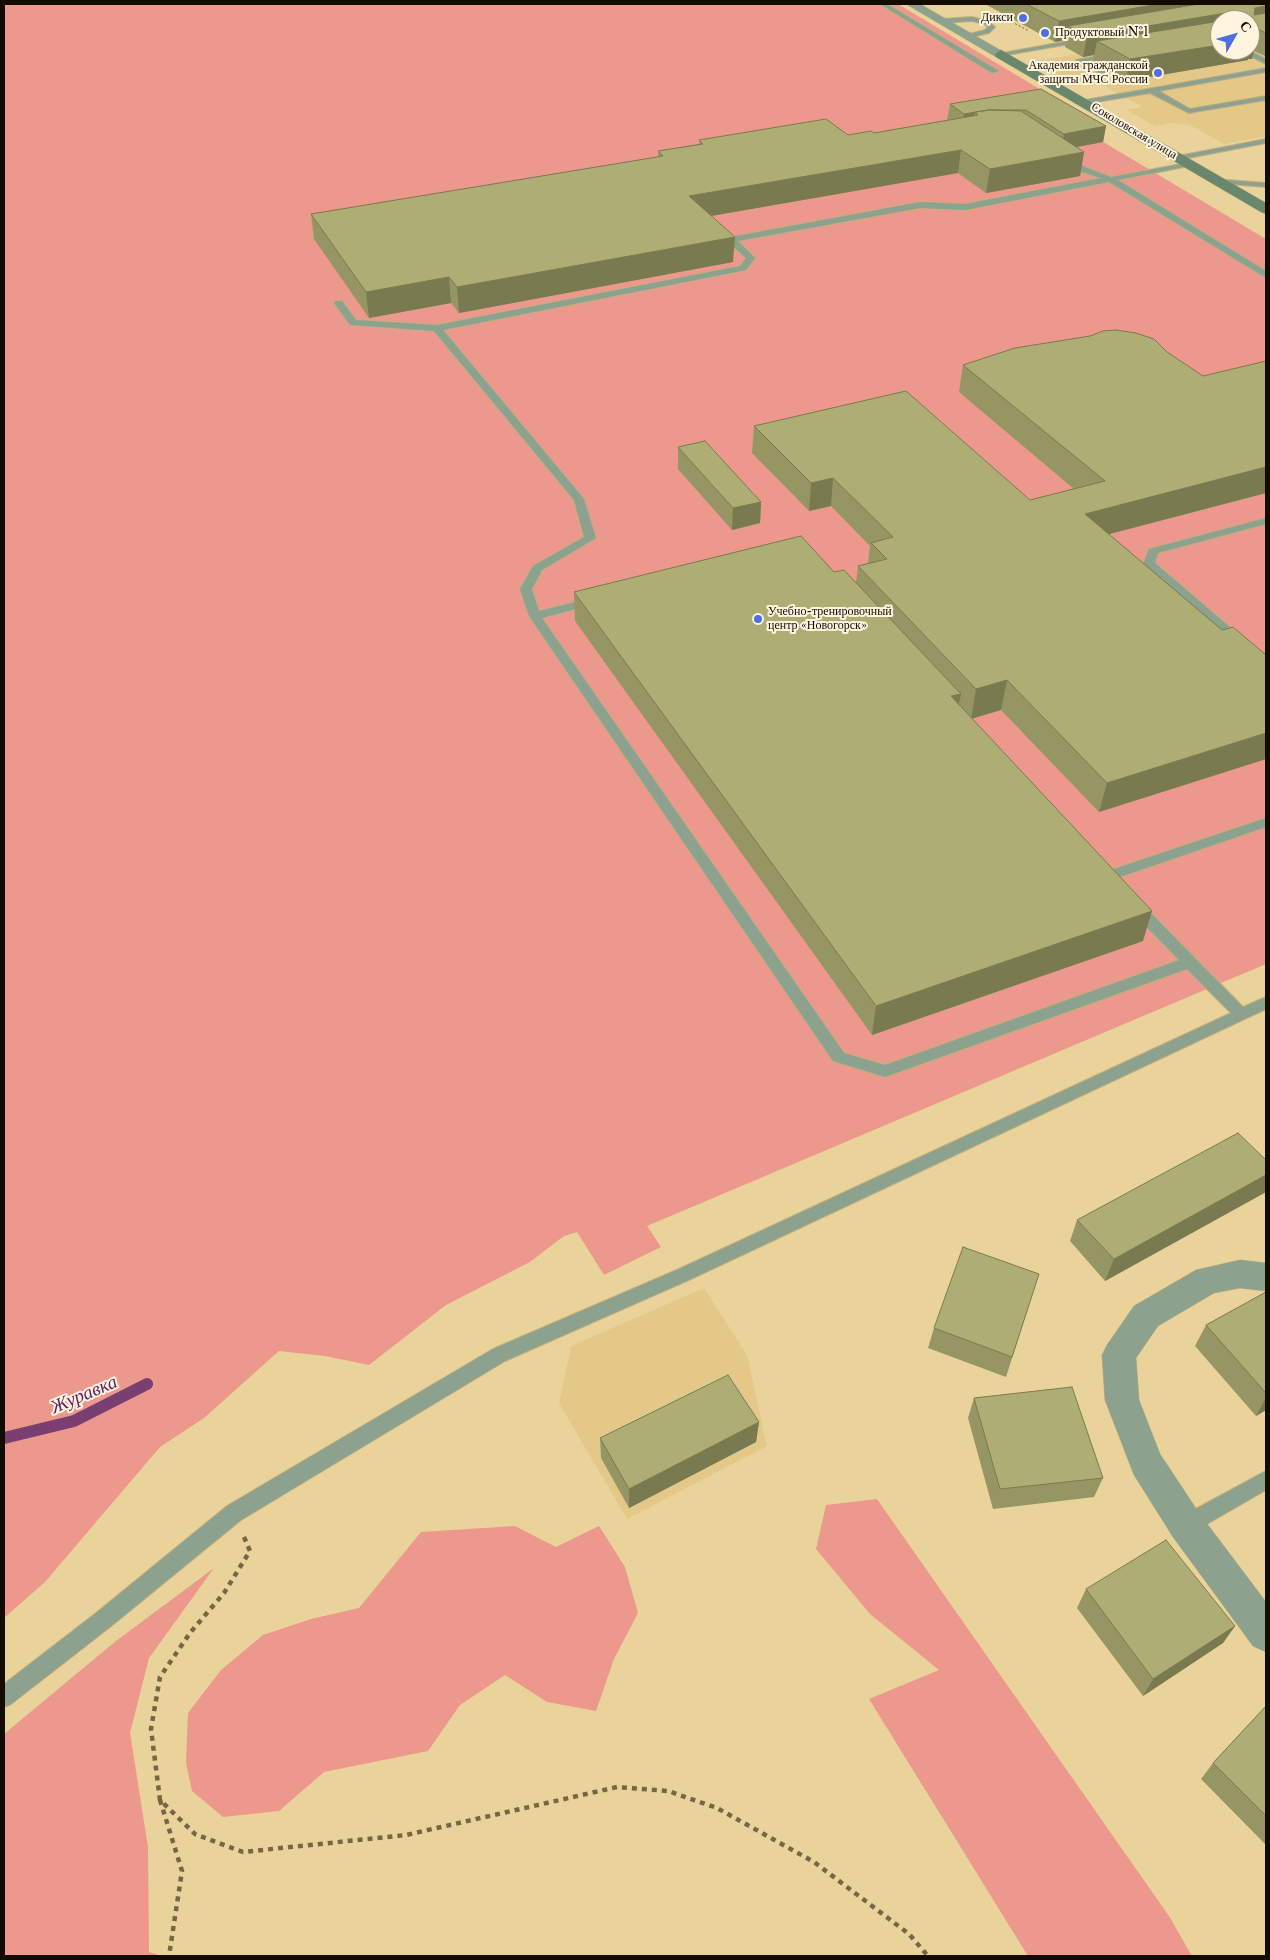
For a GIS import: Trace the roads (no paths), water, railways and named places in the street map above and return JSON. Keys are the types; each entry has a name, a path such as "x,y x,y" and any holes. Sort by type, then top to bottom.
{"street":[{"path":"912,4 1001,54"},
{"name":"Соколовская улица","path":"1001,54 1266,210"},
{"path":"1266,1277 1240,1274 1207,1280 1146,1316 1119,1356 1122,1400 1146,1463 1186,1525 1266,1633"}],"lane":[{"path":"883,4 995,71"},
{"path":"942,21 972,19 986,22 992,27 987,32 967,36"},
{"path":"1001,54 1092,39"},
{"path":"1105,74 1080,60 1119,54"},
{"path":"1085,102 1265,71"},
{"path":"1151,90 1189,111 1266,98"},
{"path":"339,303 353,324 437,328 743,268 751,258 731,240 920,205 966,207 1110,179 1266,141"},
{"path":"1059,154 1082,169 1110,179 1266,275"},
{"path":"1217,181 1266,185"},
{"path":"437,328 579,498 590,538 537,568 526,588 535,616 839,1058 885,1071 1190,962"},
{"path":"1266,521 1153,551 1148,564 1266,664"},
{"path":"535,616 612,597"},
{"path":"1241,1014 1104,873 1266,822"},
{"path":"4,1697 103,1620 234,1513 499,1355 685,1274 1266,1003"},
{"path":"1186,1525 1266,1480"}],"waterway":[{"name":"Журавка","path":"4,1438 74,1421 147,1384"}],"place":[{"name":"Дикси","path":"1023,18"},
{"name":"Продуктовый №1","path":"1045,33"},
{"name":"Академия гражданской защиты МЧС России","path":"1158,73"},
{"name":"Учебно-тренировочный центр «Новогорск»","path":"758,619"}]}
